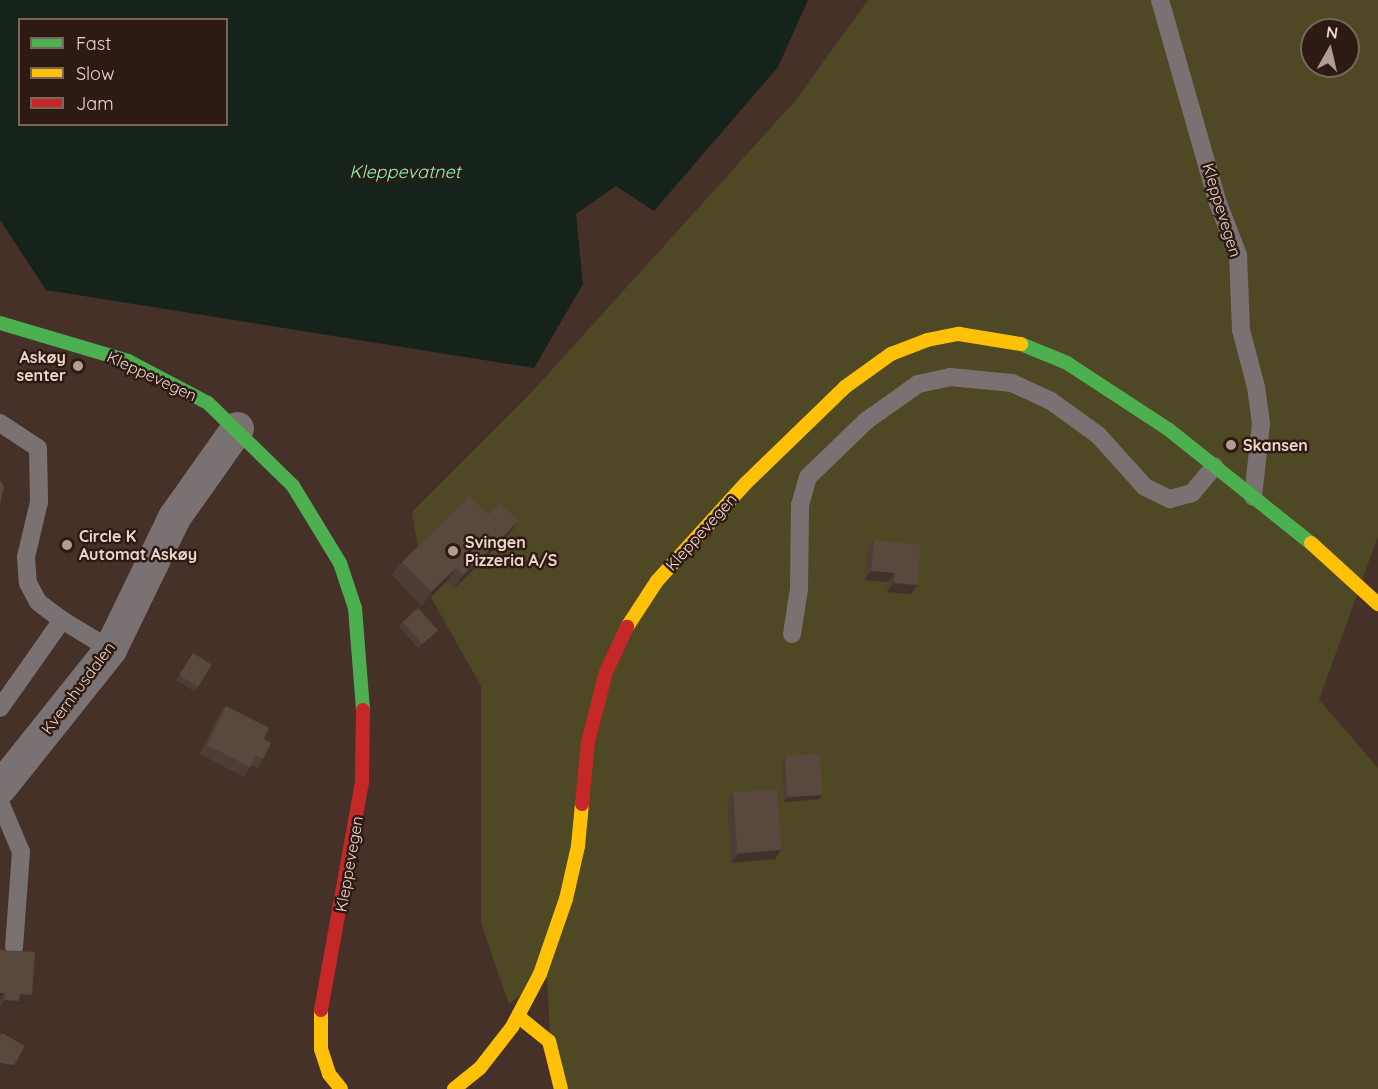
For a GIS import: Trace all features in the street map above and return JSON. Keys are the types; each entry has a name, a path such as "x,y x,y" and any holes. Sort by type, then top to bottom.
{"main road":[{"name":"Kleppevegen","path":"0,323 128,361 208,403 237,428 293,486 340,563 355,608 363,699 362,781 321,1012 321,1049 329,1074 341,1089"},
{"name":"Kleppevegen","path":"454,1089 480,1068 519,1017 540,974 566,899 578,846 588,742 606,672 628,625 657,581 693,540 844,387 891,354 927,340 959,334 997,337 1067,363 1159,422 1252,496 1378,604"},
{"path":"519,1017 549,1041 561,1089"}],"street":[{"name":"Kvernhusdalen","path":"0,787 110,649 174,517 237,428"}],"lane":[{"name":"Kleppevegen","path":"1160,0 1218,203 1238,255 1241,330 1256,387 1261,423 1252,496"},
{"path":"792,634 799,590 800,506 808,477 866,421 918,384 950,376 1012,383 1051,401 1098,435 1145,487 1170,499 1192,493 1215,466"},
{"path":"0,423 38,448 39,502 26,557 28,584 38,602 62,620 110,649"},
{"path":"0,708 62,620"},
{"path":"0,802 21,852 14,947"}],"shaded area":[{"path":"868,0 1378,0 1378,536 1319,700 1378,768 1378,1089 557,1089 552,1081 547,973 509,1004 481,923 481,686 425,587 412,512 530,394 796,100"}],"water":[{"name":"Kleppevatnet","path":"0,0 808,0 778,67 654,211 616,186 576,214 583,284 534,368 46,290 0,220"}],"building":[{"path":"0,480 4,486 0,505"},
{"name":"Svingen Pizzeria A/S","path":"469,496 488,515 501,503 519,521 463,575 456,568 431,592 402,562"},
{"path":"874,540 921,545 917,585 894,583 895,573 871,571"},
{"path":"418,608 438,630 422,644 402,622"},
{"path":"193,653 212,665 198,687 179,675"},
{"path":"226,706 269,728 264,739 271,743 263,759 256,756 250,767 207,745"},
{"path":"820,754 822,795 787,797 785,756"},
{"path":"777,789 781,850 737,853 733,792"},
{"path":"0,950 35,952 32,995 20,994 19,1001 5,1000 5,993 0,993"},
{"path":"2,1033 25,1046 14,1065 0,1063"}],"traffic: fast":[{"path":"0,323 128,361 208,403 293,486 340,563 355,608 363,710"},
{"path":"1021,344 1067,363 1168,429 1311,543"}],"traffic: slow":[{"path":"627,627 657,581 746,483 845,387 891,354 927,340 959,334 1021,344"},
{"path":"1311,543 1378,604"},
{"path":"454,1089 480,1068 512,1027 540,974 566,899 578,846 582,804"},
{"path":"321,1010 321,1049 329,1074 341,1089"},
{"path":"519,1017 549,1041 561,1089"}],"traffic: jam":[{"path":"582,804 588,742 606,672 627,627"},
{"path":"321,1010 362,781 363,710"}],"place":[{"name":"Askøy senter","path":"78,366"},
{"name":"Skansen","path":"1231,445"},
{"name":"Circle K Automat Askøy","path":"67,545"},
{"name":"Svingen Pizzeria A/S","path":"453,551"}]}
